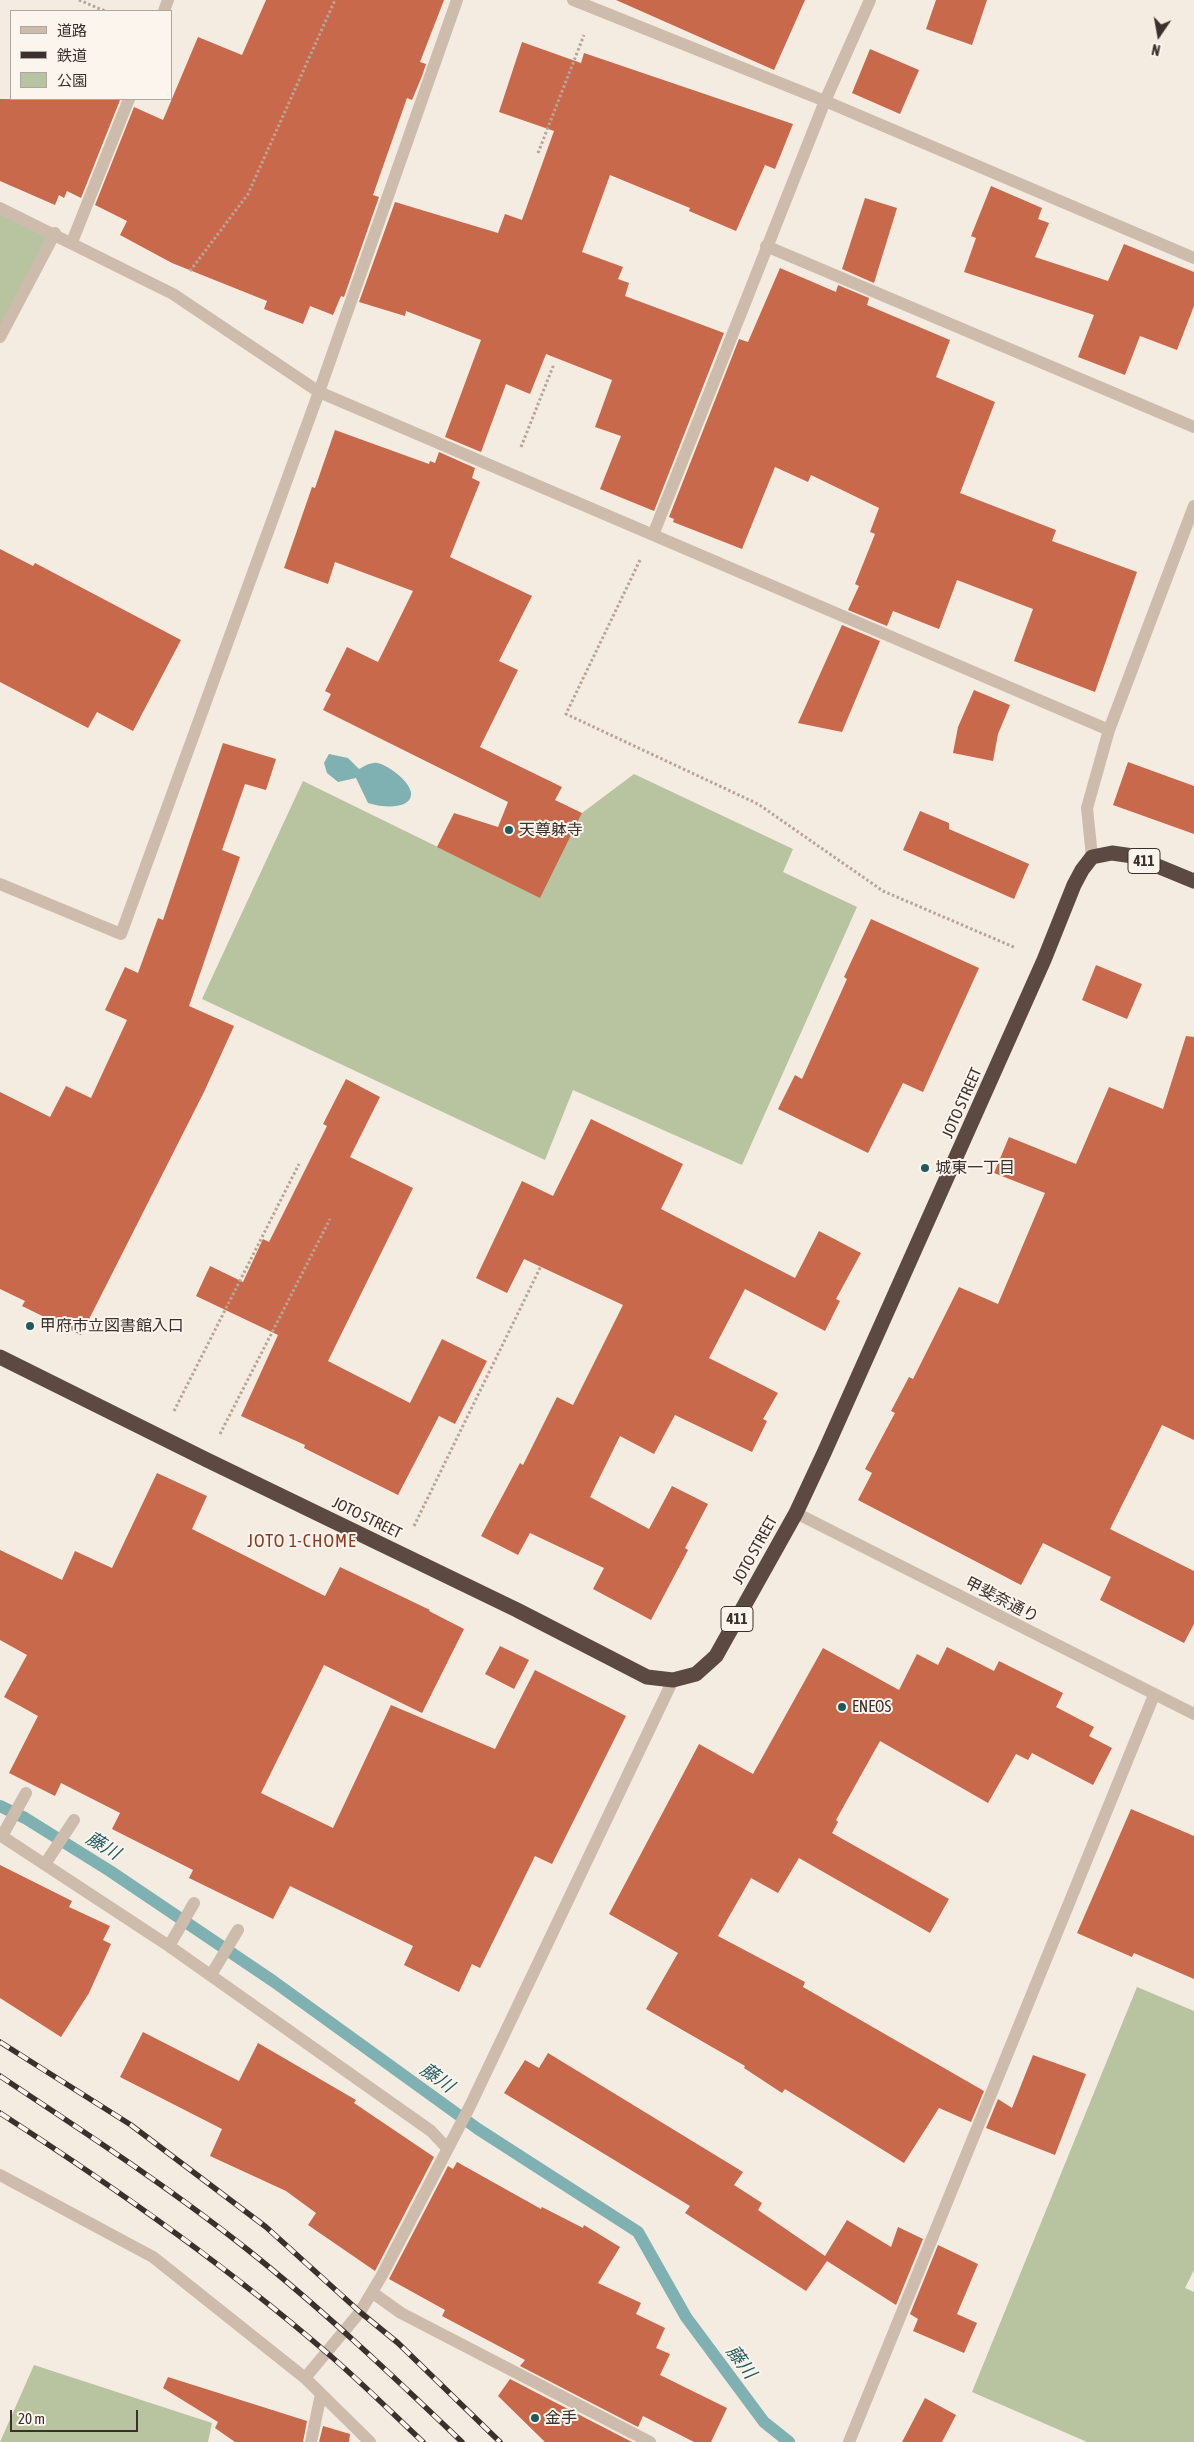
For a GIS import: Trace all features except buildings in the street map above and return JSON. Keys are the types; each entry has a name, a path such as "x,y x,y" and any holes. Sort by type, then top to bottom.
{"highway":[{"name":"411","path":"1092,857 1112,853 1132,856 1194,881"},
{"name":"JOTO STREET","path":"0,1357 207,1460 517,1610 647,1677 673,1680 696,1674 716,1656 796,1513 1044,960 1074,885 1092,857"}],"street":[{"path":"0,884 121,934 319,392 457,0"},
{"path":"573,0 825,101 1194,258"},
{"path":"653,535 766,246 825,101 870,0"},
{"path":"72,242 129,100"},
{"path":"0,208 54,233 173,294 319,392 1109,730"},
{"path":"0,337 54,233"},
{"path":"766,246 1194,427"},
{"path":"1092,857 1087,808 1109,730 1194,506"},
{"name":"甲斐奈通り","path":"796,1513 1194,1714"},
{"path":"305,2378 360,2312 373,2293 470,2106 673,1680"},
{"path":"850,2442 1154,1695"},
{"path":"26,1793 3,1833 48,1860 213,1972 449,2144"},
{"path":"48,1860 74,1820"},
{"path":"170,1944 194,1903"},
{"path":"213,1972 238,1930"},
{"path":"0,2175 153,2257 305,2378 370,2442"},
{"path":"373,2293 401,2313 650,2442"},
{"path":"311,2442 321,2394"}],"path":[{"path":"79,0 103,10"},
{"path":"173,294 248,194 335,0"},
{"path":"538,153 594,9"},
{"path":"511,474 554,364"},
{"path":"653,535 566,714 758,804 883,891 1044,960"},
{"path":"160,1437 299,1164"},
{"path":"207,1460 330,1219"},
{"path":"400,1554 541,1266"}],"green space":[{"path":"0,208 55,233 0,337"},
{"path":"634,774 793,849 783,872 857,907 742,1165 573,1090 545,1160 202,999 303,781 540,897 582,813"},
{"path":"1137,1987 1194,2011 1194,2270 1185,2288 1194,2292 1194,2442 1087,2442 972,2392"},
{"path":"34,2365 212,2423 208,2442 0,2442"}],"water":[{"path":"329,754 348,758 359,769 372,763 383,765 404,780 410,789 411,796 402,805 381,806 368,803 356,778 338,782 327,773 324,763"}],"waterway":[{"name":"藤川","path":"0,1806 25,1818 110,1871 273,1981 478,2129 638,2232 686,2317 764,2422 789,2442"}],"railway":[{"path":"0,2042 131,2125 266,2227 360,2312 398,2343 500,2442"},
{"path":"0,2076 157,2182 248,2250 384,2368 462,2442"},
{"path":"0,2113 126,2197 248,2288 339,2363 423,2442"}],"place":[{"name":"天尊躰寺","path":"509,830"},
{"name":"城東一丁目","path":"925,1168"},
{"name":"甲府市立図書館入口","path":"30,1326"},
{"name":"ENEOS","path":"842,1707"},
{"name":"金手","path":"535,2418"}],"district":[{"name":"JOTO 1-CHOME","path":"302,1541"}]}
